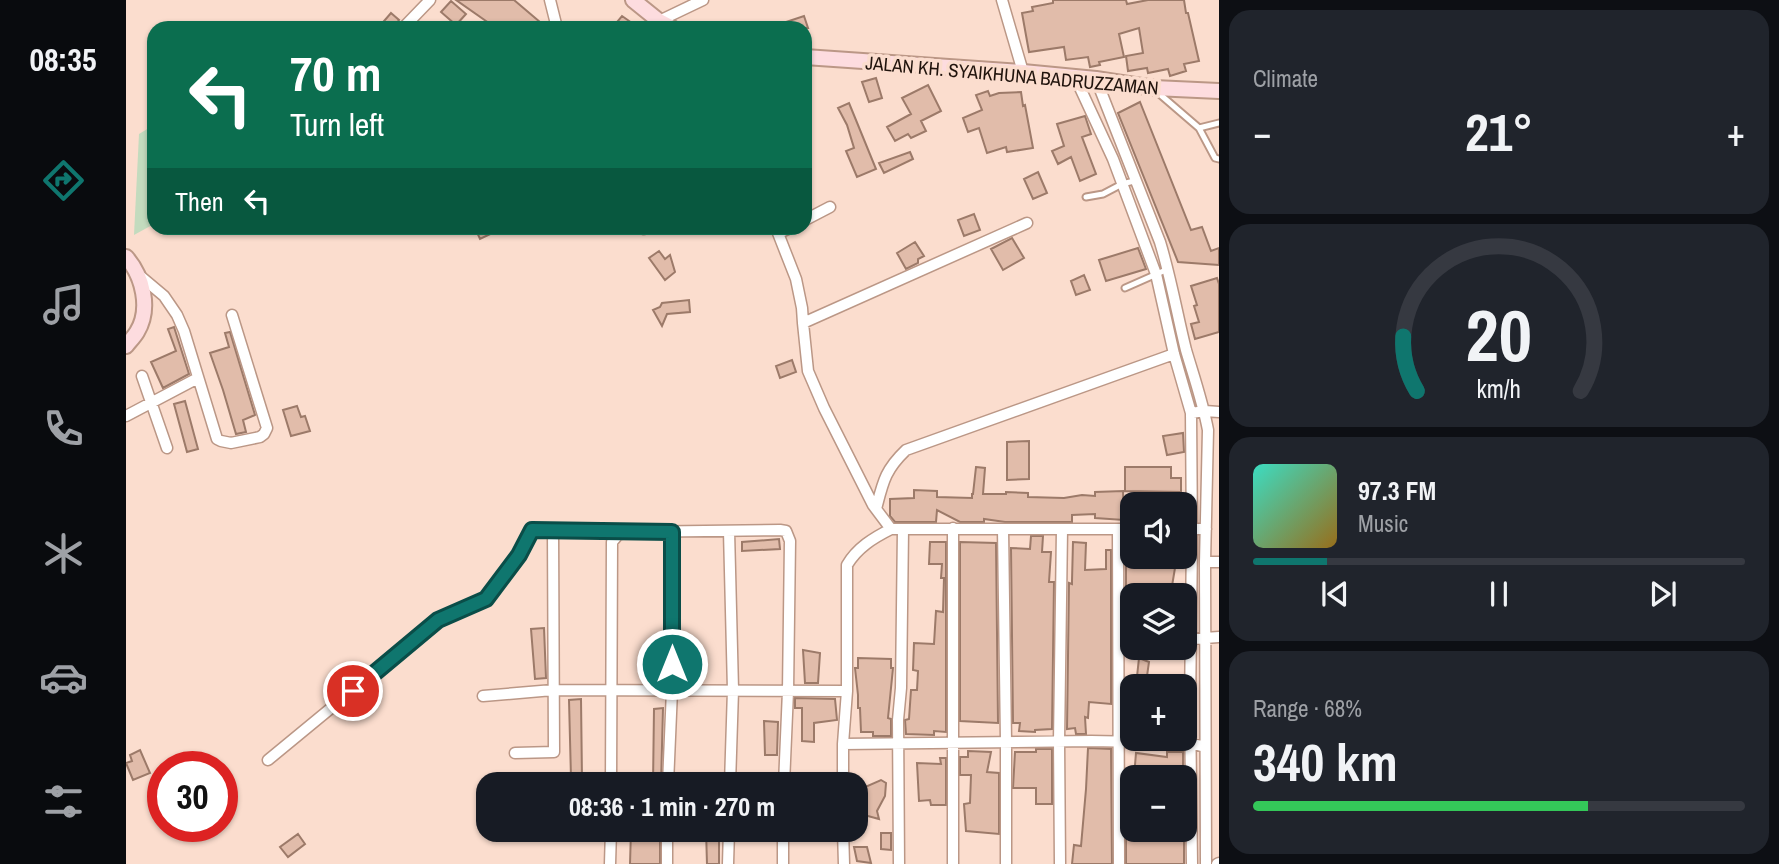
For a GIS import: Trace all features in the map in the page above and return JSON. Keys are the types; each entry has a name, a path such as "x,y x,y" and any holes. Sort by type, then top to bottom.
{"main road":[{"path":"633,0 662,21"},
{"name":"JALAN KH. SYAIKHUNA BADRUZZAMAN","path":"812,57 1023,72 1154,88 1219,91"},
{"path":"126,257 137,273 144,296 138,331 126,346"}],"street":[{"path":"410,21 430,0"},
{"path":"550,0 555,21"},
{"path":"671,21 703,0"},
{"path":"1002,0 1023,72"},
{"path":"1075,77 1113,159 1156,274 1191,413 1190,492"},
{"path":"1096,79 1160,242 1208,430 1205,562 1206,864"},
{"path":"812,217 831,208"},
{"path":"803,323 1027,223"},
{"path":"780,235 803,308 808,371 876,509 891,529"},
{"path":"137,273 173,307 184,331 217,439 231,443 260,437 267,428 232,315"},
{"path":"876,509 884,479 893,463 906,450 1174,354"},
{"path":"142,376 167,449"},
{"path":"126,416 198,378"},
{"path":"1191,413 1219,412"},
{"path":"953,528 953,864"},
{"path":"843,772 847,691 846,565 865,544 891,529 1118,528 1118,864"},
{"path":"1197,528 1206,529"},
{"path":"899,864 903,529"},
{"path":"1003,529 1006,864"},
{"path":"1060,864 1062,529"},
{"path":"268,760 438,620 486,599 519,555 532,530 780,530 786,531 790,541 785,772"},
{"path":"515,752 554,752 552,530"},
{"path":"729,531 733,690 730,772"},
{"path":"611,772 612,542 618,535 626,532"},
{"path":"669,772 672,690 672,532"},
{"path":"1205,562 1219,562"},
{"path":"1197,638 1219,637"},
{"path":"482,696 553,690 847,691"},
{"path":"843,744 1059,741 1118,743"},
{"path":"1197,745 1205,747"},
{"path":"1190,751 1192,864"},
{"path":"610,864 611,842"},
{"path":"667,842 667,864"},
{"path":"728,864 729,842"},
{"path":"783,842 783,864"},
{"path":"843,842 844,864"}],"lane":[{"path":"1154,88 1199,128 1215,158 1219,159"},
{"path":"1199,128 1219,123"},
{"path":"1086,197 1103,194 1134,181"},
{"path":"1125,288 1168,269"}],"green space":[{"path":"147,129 147,228 134,235 139,134"}],"building":[{"path":"456,0 514,0 539,21 486,21"},
{"path":"1053,0 1126,0 1127,4 1148,0 1184,0 1199,61 1184,64 1186,71 1170,76 1168,69 1148,73 1147,68 1128,71 1126,56 1143,53 1139,28 1119,34 1124,57 1099,62 1100,65 1090,67 1088,57 1066,60 1064,47 1029,52 1022,13 1033,11 1032,7 1053,3"},
{"path":"451,1 466,14 460,21 451,21 441,12"},
{"path":"391,13 399,20 398,21 384,21"},
{"path":"804,16 806,21 789,21"},
{"path":"876,78 882,98 869,102 862,82"},
{"path":"928,85 941,111 921,121 926,131 911,138 908,134 895,141 887,127 911,114 902,98"},
{"path":"988,91 990,96 1021,92 1033,148 1007,152 1006,147 987,153 979,128 968,132 963,118 982,110 976,95"},
{"path":"1140,102 1191,230 1202,227 1211,251 1219,248 1219,265 1178,262 1118,113"},
{"path":"849,103 876,169 857,177 846,151 854,148 838,108"},
{"path":"1085,116 1091,134 1082,137 1096,174 1080,181 1071,157 1058,164 1052,151 1064,146 1057,124"},
{"path":"910,152 913,159 884,173 879,163"},
{"path":"1038,172 1047,193 1033,199 1024,179"},
{"path":"974,214 980,230 964,236 958,220"},
{"path":"1012,238 1024,258 1003,270 991,249"},
{"path":"915,242 924,256 918,259 918,263 906,269 897,253"},
{"path":"1138,248 1146,269 1106,281 1099,260"},
{"path":"659,251 665,259 670,255 675,272 665,280 649,258"},
{"path":"1084,275 1090,290 1076,295 1071,281"},
{"path":"1217,278 1219,332 1195,339 1191,324 1199,322 1191,286"},
{"path":"689,300 690,312 667,314 662,326 653,310 662,303"},
{"path":"174,327 189,374 163,388 151,362 176,351 168,329"},
{"path":"230,332 255,415 243,420 246,432 236,434 210,353 229,347 225,333"},
{"path":"792,360 796,372 780,378 776,366"},
{"path":"185,401 198,449 187,452 174,404"},
{"path":"297,406 301,417 305,416 310,431 291,436 283,410"},
{"path":"1183,433 1184,452 1167,455 1163,436"},
{"path":"1029,441 1029,479 1007,480 1007,442"},
{"path":"976,467 985,468 983,494 1028,493 1028,497 1064,498 1095,496 1095,492 1123,491 1120,492 1120,520 1095,518 1095,514 1072,515 1072,522 1005,522 984,519 984,522 960,522 937,510 936,522 895,522 890,516 890,499 914,498 914,490 937,491 937,497 972,498"},
{"path":"1125,467 1171,467 1171,478 1181,478 1181,492 1125,491"},
{"path":"1031,536 1043,536 1042,552 1051,552 1049,582 1054,582 1052,729 1035,732 1019,731 1020,723 1013,723 1011,548 1030,549"},
{"path":"779,539 780,549 742,551 742,542"},
{"path":"930,542 946,542 946,732 934,731 934,735 906,734 905,720 909,719 911,690 917,690 918,671 913,670 914,643 934,644 936,611 943,612 942,564 929,564"},
{"path":"960,542 996,543 998,723 960,721"},
{"path":"1073,542 1086,543 1085,570 1106,569 1106,550 1111,550 1111,704 1089,702 1088,718 1085,717 1086,734 1076,734 1075,728 1067,729 1069,583 1072,584"},
{"path":"1126,569 1175,569 1172,583 1126,583"},
{"path":"544,628 546,678 535,679 531,629"},
{"path":"803,650 820,653 818,683 805,683"},
{"path":"858,658 891,659 893,668 888,718 891,719 891,736 873,736 873,732 861,732 855,668 858,668"},
{"path":"1139,660 1149,662 1147,674 1137,674"},
{"path":"795,698 835,699 837,720 814,723 814,742 802,741 802,708 795,708"},
{"path":"581,699 582,772 571,772 569,700"},
{"path":"663,708 661,772 653,772 654,709"},
{"path":"764,721 778,722 777,755 765,755"},
{"path":"1088,748 1111,749 1112,864 1072,864 1074,845 1081,846"},
{"path":"1036,749 1052,749 1052,804 1036,804 1036,788 1013,788 1015,752 1036,752"},
{"path":"140,750 147,766 147,774 133,780 126,763 132,761 130,755"},
{"path":"968,751 991,752 987,772 999,773 999,834 966,831 964,804 970,803 971,775 960,775 960,757 968,757"},
{"path":"1167,752 1183,752 1183,765 1135,765 1136,753 1167,757"},
{"path":"940,758 946,758 946,805 931,805 930,800 919,801 917,763 941,764"},
{"path":"881,780 886,783 885,796 877,811 879,819 868,816 868,786"},
{"path":"881,833 891,833 891,850 881,849"},
{"path":"298,834 305,844 288,857 280,847"},
{"path":"631,842 660,842 660,864 630,864"},
{"path":"706,842 719,842 719,864 707,864"},
{"path":"1126,842 1184,842 1184,864 1126,864"},
{"path":"854,847 867,847 871,863 857,861"}],"route":[{"path":"353,691 438,620 486,599 519,555 532,530 672,532 672,664"}]}
